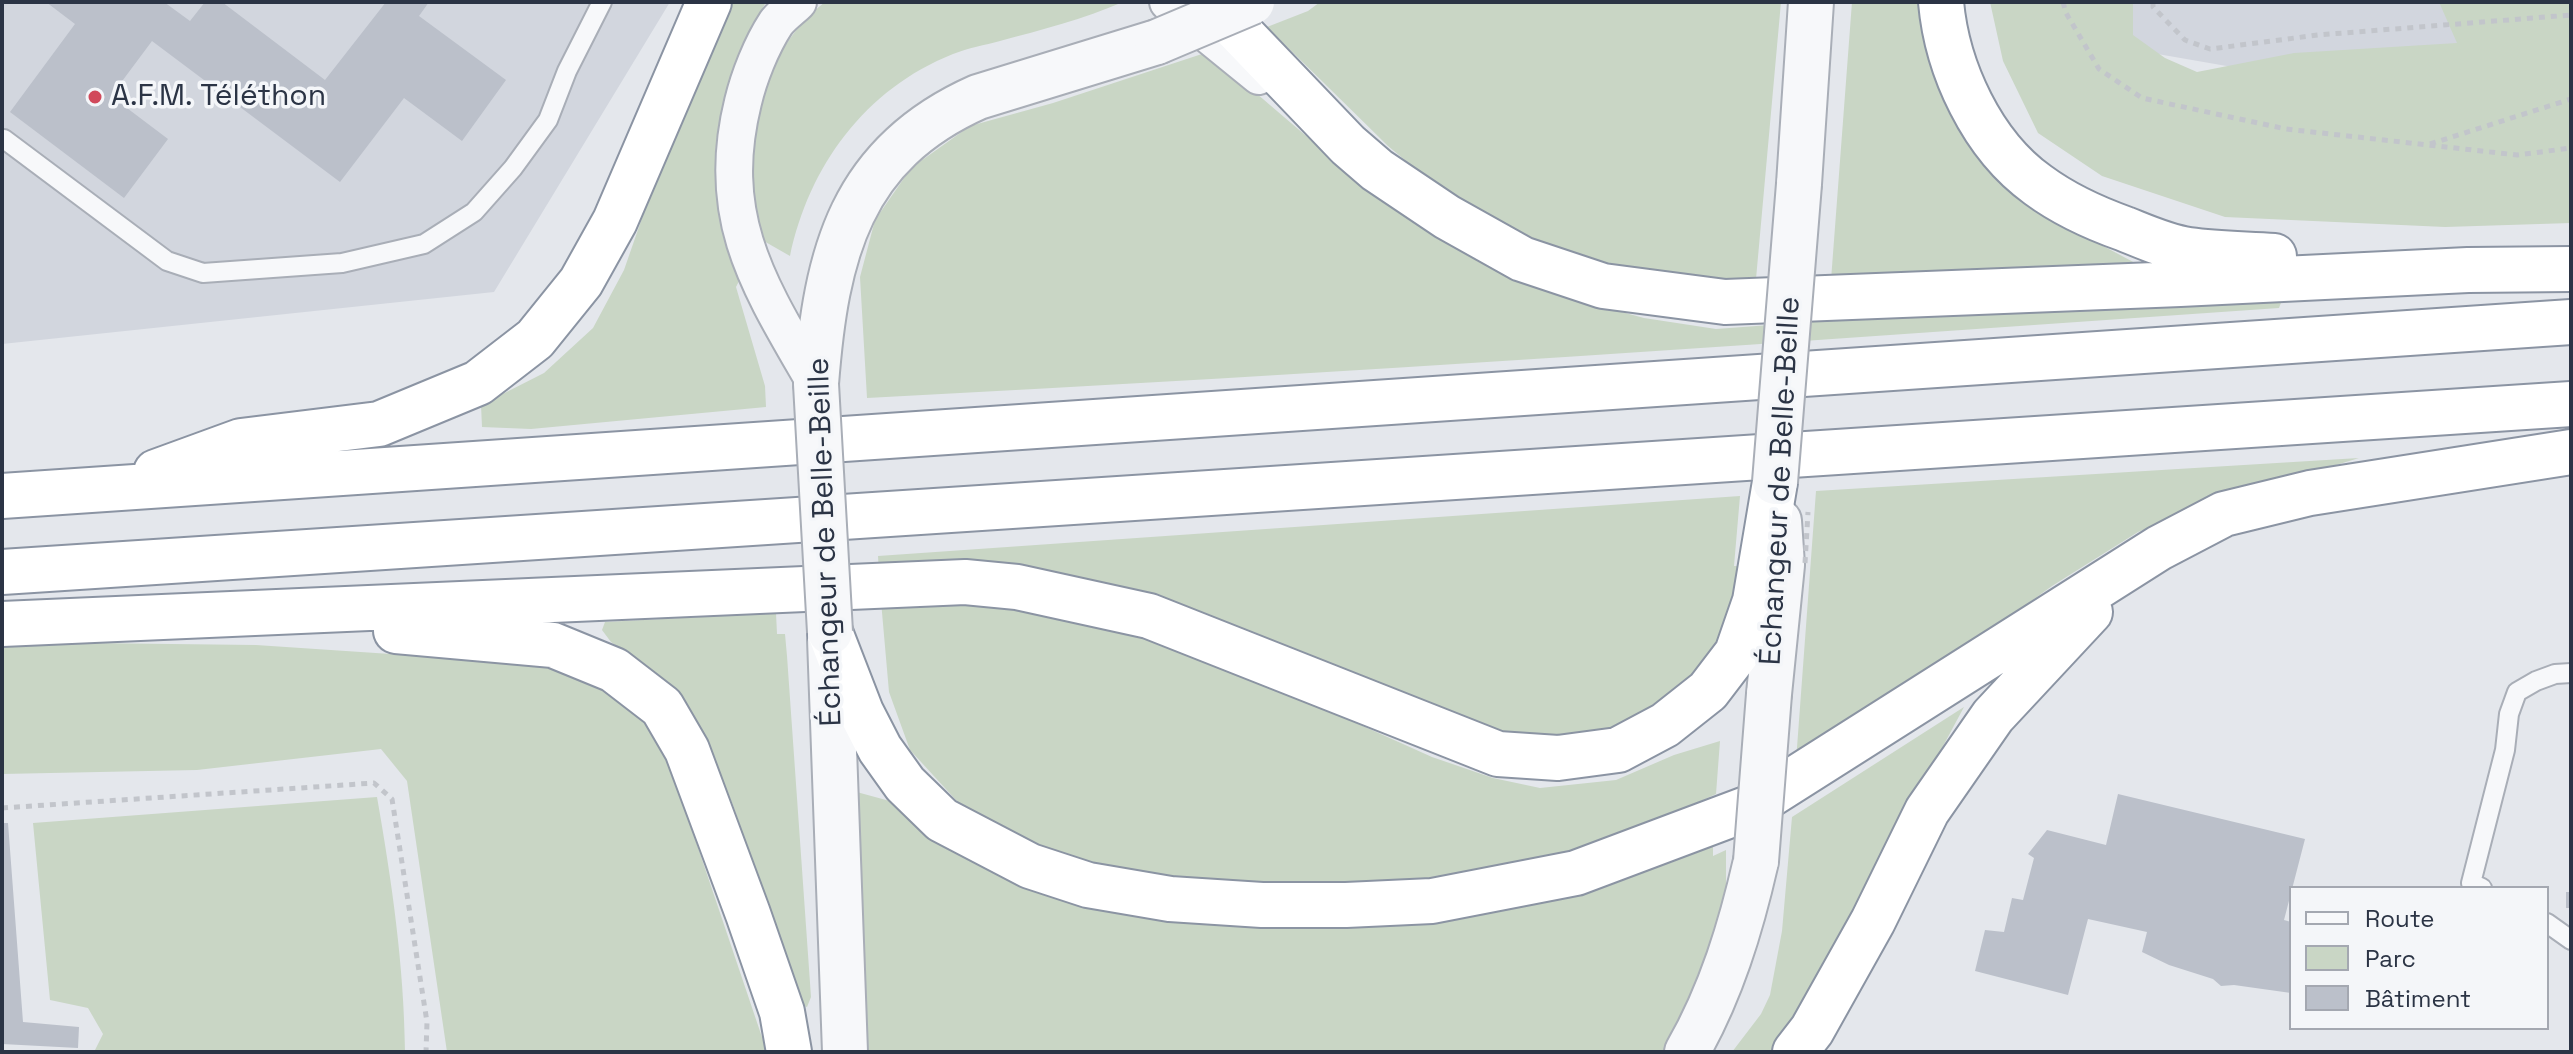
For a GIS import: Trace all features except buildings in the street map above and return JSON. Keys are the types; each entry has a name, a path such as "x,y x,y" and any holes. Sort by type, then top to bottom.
{"highway":[{"path":"109,489 241,441 379,424 478,383 535,339 581,282 615,221 709,2"},
{"path":"1211,2 1348,145 1377,170 1447,217 1522,259 1603,286 1725,302 2468,270 2571,269"},
{"path":"1941,2 1943,24 1957,74 1977,116 2002,149 2036,184 2088,215 2186,250 2468,270"},
{"path":"2,496 2571,322"},
{"path":"2,572 2571,404"},
{"path":"830,632 861,712 880,749 905,784 942,820 1030,866 1088,885 1170,899 1262,905 1432,901 1576,873 1749,808 2159,548 2224,514 2310,493 2571,452"},
{"path":"2,624 965,582 1017,587 1149,616 1498,754 1558,758 1618,750 1665,725 1708,691 1737,653 1755,601 1772,565 1775,482"},
{"path":"1795,1052 1812,1030 1873,921 1927,811 1993,716 2081,620 2159,548"},
{"path":"222,615 553,645 614,670 662,707 687,750 782,1012 789,1052"}],"street":[{"name":"Échangeur de Belle-Beille","path":"845,1052 830,632 816,384 826,300 843,239 873,176 896,149 950,110 1163,22 1252,2"},
{"name":"Échangeur de Belle-Beille","path":"1775,482 1811,2"},
{"path":"786,9 747,84 735,137 735,196 738,221 751,264 816,384"},
{"path":"1163,22 1275,90 1348,145"},
{"name":"Échangeur de Belle-Beille","path":"1687,1052 1709,1010 1729,959 1744,915 1756,861 1769,694 1772,565"}],"lane":[{"path":"4,139 167,261 203,273 342,263 424,244 474,212 513,168 548,120 567,71 602,2"},
{"path":"2478,886 2471,883 2505,750 2509,714 2517,692 2555,674 2571,673"},
{"path":"2549,924 2571,940"}],"path":[{"path":"2063,2 2066,13 2099,69 2142,98 2286,129 2517,155 2571,148"},
{"path":"2153,2 2153,7 2185,40 2210,49 2318,35 2571,15"},
{"path":"2429,145 2479,126 2571,99"},
{"path":"2,808 374,783 392,799 427,1022 426,1052"}],"shaded area":[{"path":"2,2 670,2 494,292 2,344"},
{"path":"2101,2 2571,2 2428,101 2146,52"}],"green space":[{"path":"725,2 766,2 731,79 717,133 715,161 722,218 741,277 736,287 765,386 766,407 531,429 482,427 481,405 544,373 593,328 624,270 692,74"},
{"path":"825,2 1123,2 1062,24 953,54 893,88 846,134 827,162 811,191 790,256 762,240 750,198 751,144 756,117 774,64 805,20"},
{"path":"1320,2 1781,2 1755,290 1583,261 1471,215 1388,146 1267,27 1308,11"},
{"path":"1852,2 1919,2 1935,76 1970,137 2075,231 2137,264 1831,280"},
{"path":"1990,2 2133,2 2133,35 2165,58 2197,72 2294,53 2457,43 2439,2 2571,2 2571,223 2445,227 2225,217 2102,176 2038,133 2003,61"},
{"path":"1208,52 1374,194 1479,262 1559,295 1644,318 1716,329 1878,317 2282,300 2279,308 1926,333 1397,368 867,398 860,277 875,220 911,168 970,126 1053,103"},
{"path":"2359,458 2225,499 2138,532 2052,586 1953,658 1796,761 1816,491"},
{"path":"1740,496 1734,566 1747,566 1709,666 1617,734 1505,741 1221,627 879,573 878,556"},
{"path":"881,601 976,601 1124,626 1316,705 1432,757 1493,778 1540,788 1616,780 1674,755 1720,741 1716,794 1623,837 1483,874 1330,891 1102,872 1014,841 967,812 910,750 889,692"},
{"path":"776,613 777,634 785,634 787,656 811,997 807,1007 800,1005 733,805 706,742 668,682 611,642 602,630 605,622"},
{"path":"2,642 256,645 570,666 629,701 662,741 767,1052 447,1052 407,781 381,749 197,770 2,774"},
{"path":"1964,707 1810,1000 1771,1052 1732,1052 1761,1014 1770,995 1782,931 1792,817"},
{"path":"853,791 897,803 1177,921 1348,927 1451,918 1713,844 1713,856 1726,850 1726,897 1707,965 1667,1052 863,1052"},
{"path":"377,797 396,924 405,1052 94,1052 103,1034 88,1008 50,1000 33,823"}],"place":[{"name":"A.F.M. Téléthon","path":"95,97"}]}
